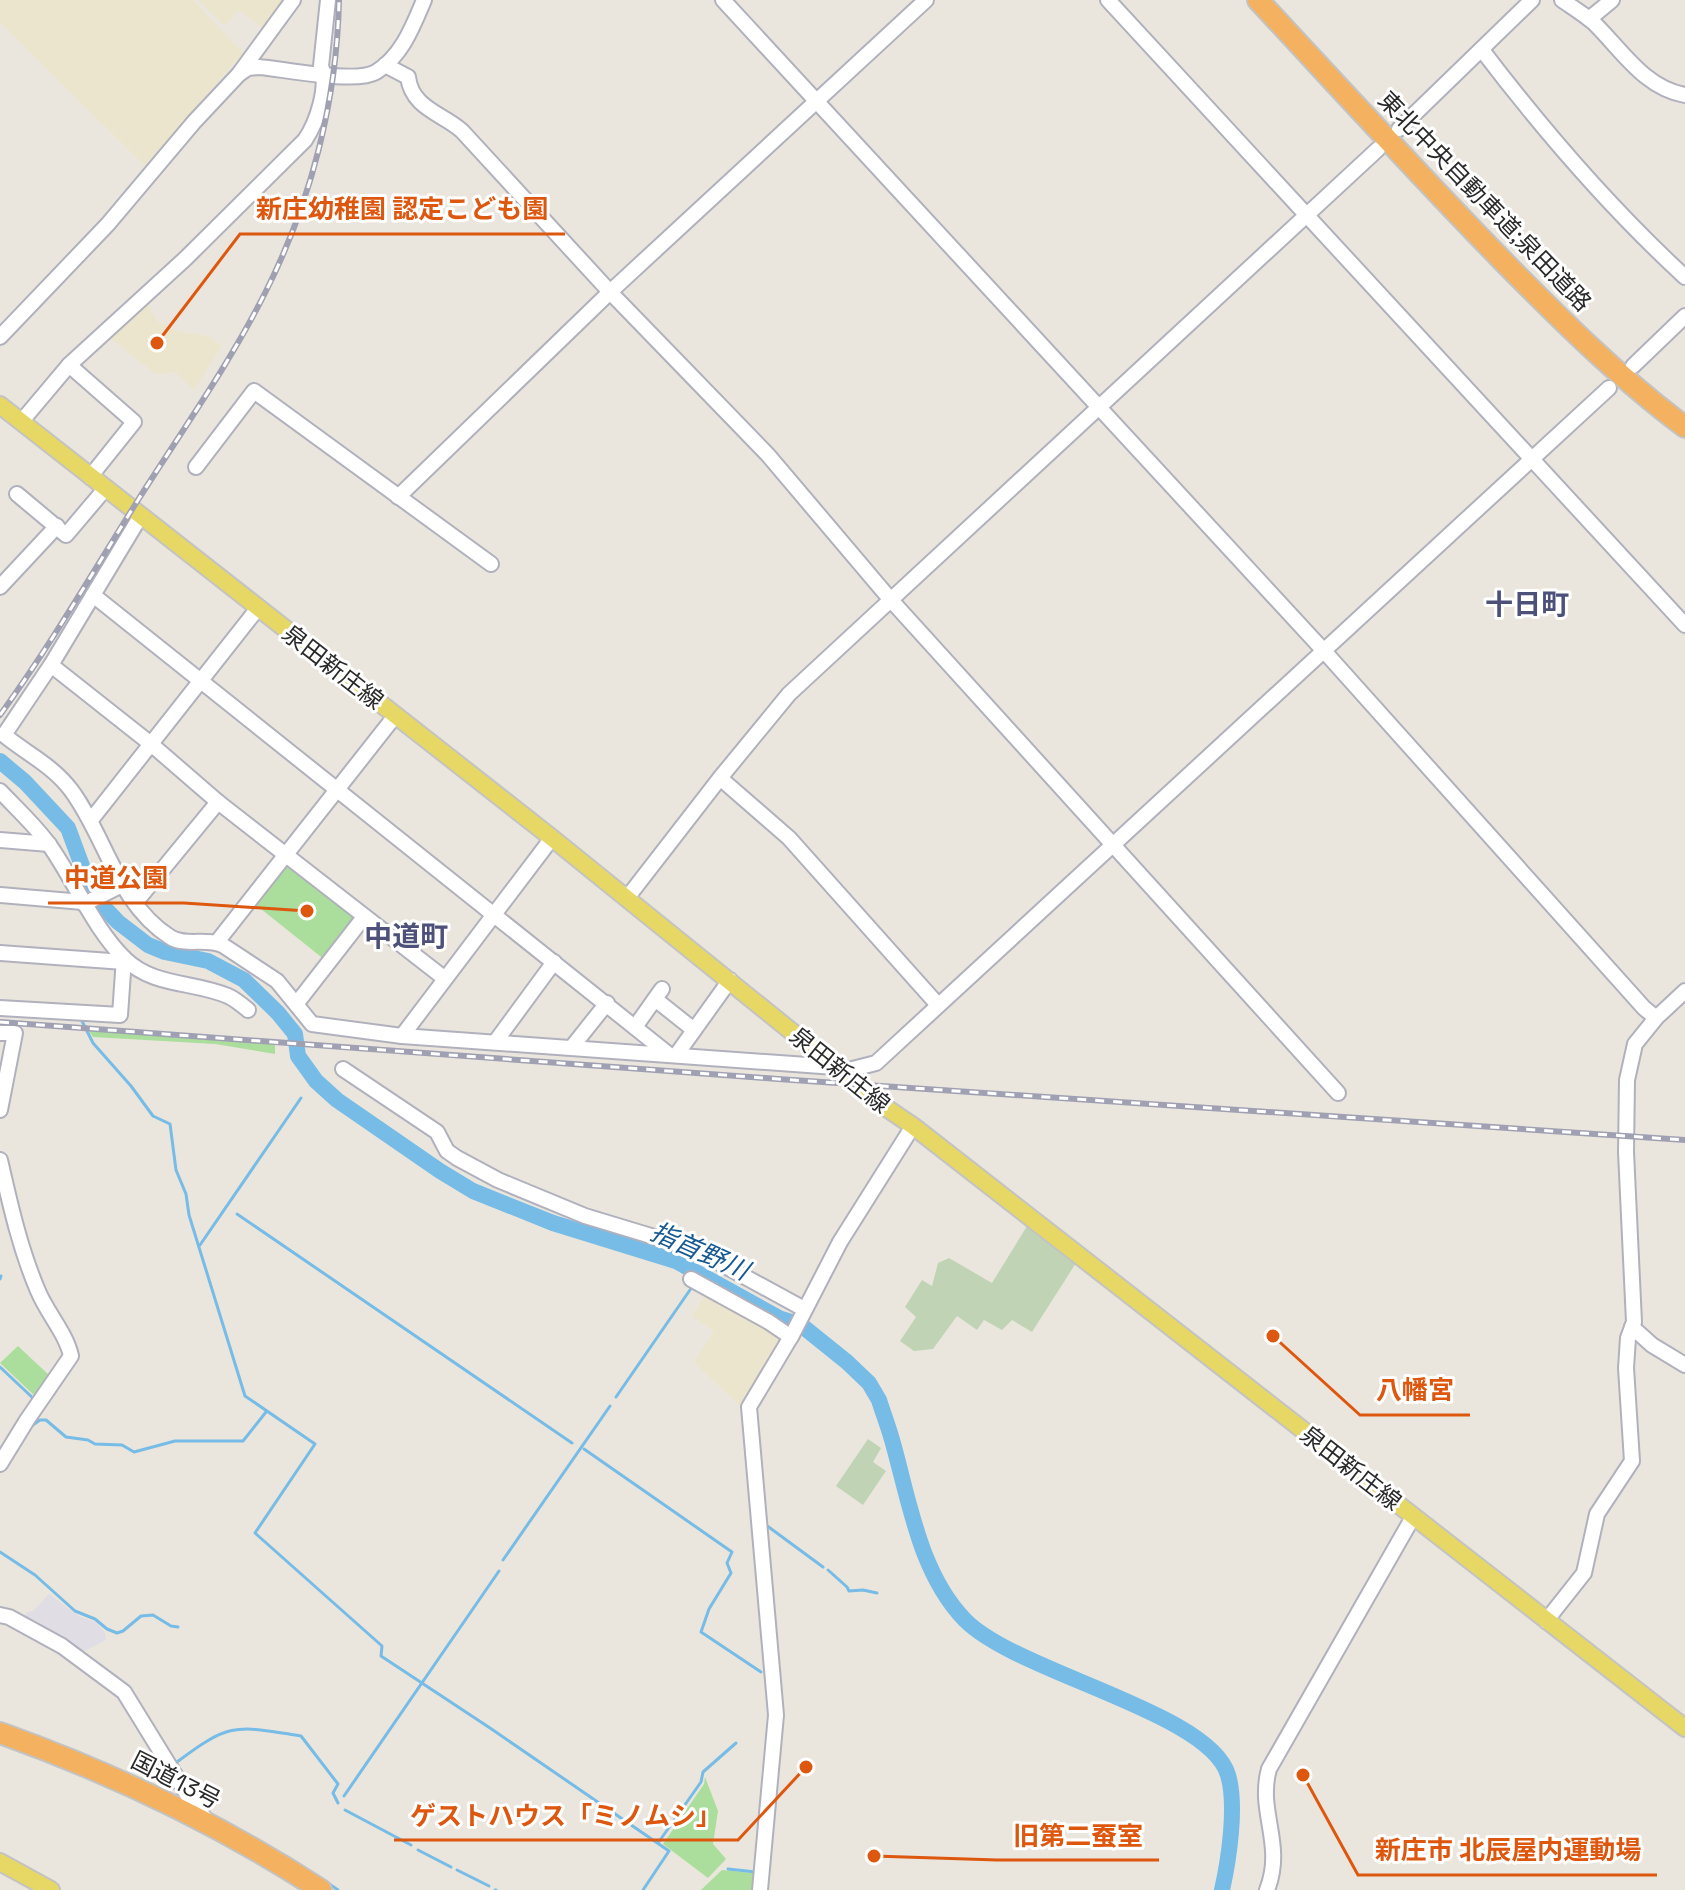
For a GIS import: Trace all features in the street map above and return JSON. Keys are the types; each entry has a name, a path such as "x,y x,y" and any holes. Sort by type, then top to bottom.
{"highway":[{"name":"東北中央自動車道;泉田道路","path":"1258,0 1539,298 1609,365 1685,427"},
{"name":"国道13号","path":"0,1733 89,1766 211,1826 319,1889"}],"main road":[{"name":"泉田新庄線","path":"0,405 552,838 885,1107 1685,1728"},
{"path":"0,1862 51,1890"}],"street":[{"path":"1,336 108,224 239,74 293,0"},
{"path":"21,422 69,365 186,258 305,140 318,112 324,74 321,66 328,0"},
{"path":"239,74 248,68 259,67 347,77 373,74 385,65 409,36 424,0"},
{"path":"723,0 1324,651 1656,1018"},
{"path":"398,497 610,292 926,0"},
{"path":"1108,0 1685,625"},
{"path":"1399,129 1532,0"},
{"path":"1562,0 1589,19 1639,71 1665,89 1685,95"},
{"path":"1589,19 1612,0"},
{"path":"1482,50 1512,90 1628,220 1685,277"},
{"path":"385,65 408,77 414,94 432,114 453,123 462,131 610,292 768,455 890,599 1338,1093"},
{"path":"627,898 789,694 1378,149"},
{"path":"1633,366 1685,316"},
{"path":"69,365 134,422 90,477"},
{"path":"140,517 51,665 4,735 54,769 91,820 122,885 135,903 170,937 217,942 269,974 312,1024 402,1036 672,1054 838,1069 876,1063 1609,388"},
{"path":"196,467 254,391 491,564"},
{"path":"17,494 66,535 105,489"},
{"path":"0,587 57,526"},
{"path":"93,595 672,1054"},
{"path":"91,820 258,608"},
{"path":"51,665 218,802 444,978"},
{"path":"217,942 395,716"},
{"path":"720,778 789,838 938,1005"},
{"path":"0,791 49,844 83,903 124,960 147,975 231,996 248,1010"},
{"path":"135,903 218,802"},
{"path":"402,1036 552,838"},
{"path":"0,840 49,844"},
{"path":"0,895 83,903 122,885"},
{"path":"297,1003 364,917"},
{"path":"0,953 124,960"},
{"path":"0,1008 120,1015 124,960"},
{"path":"496,1041 554,962"},
{"path":"672,1054 694,1030 730,980"},
{"path":"1546,1621 1584,1573 1597,1514 1632,1461 1626,1368 1628,1338 1634,1322 1626,1152 1627,1080 1635,1044 1656,1018 1685,991"},
{"path":"635,1027 659,994 694,1030"},
{"path":"572,1047 607,1003"},
{"path":"0,1033 15,1033 0,1110"},
{"path":"343,1069 437,1132 447,1151 457,1158 541,1199 694,1249 804,1309"},
{"path":"760,1890 776,1715 749,1407 813,1298 840,1242 913,1126"},
{"path":"0,1160 5,1206 49,1316 69,1347 71,1356 0,1464"},
{"path":"691,1279 792,1336"},
{"path":"1632,1327 1652,1345 1685,1365"},
{"path":"1267,1890 1275,1859 1266,1780 1274,1757 1413,1517"},
{"path":"0,1615 62,1646 124,1692 188,1796 211,1826"}],"shaded area":[{"path":"0,0 193,0 243,53 145,166 0,22"},
{"path":"198,0 282,0 263,28 238,10 225,26"},
{"path":"146,302 157,321 176,331 208,336 222,346 194,390 175,372 156,374 107,336"},
{"path":"706,1294 747,1314 784,1343 745,1411 694,1362 714,1331 692,1316"},
{"path":"49,1594 80,1617 96,1622 105,1633 106,1640 79,1654 22,1618"}],"green space":[{"path":"289,862 358,917 325,960 256,905"},
{"path":"89,1031 275,1043 275,1054 215,1044 93,1037"},
{"path":"1027,1226 1076,1263 1032,1332 1012,1320 1002,1330 984,1320 977,1330 957,1316 933,1349 914,1351 900,1341 916,1317 905,1307 922,1280 932,1286 938,1263 949,1258 992,1283"},
{"path":"18,1346 51,1377 37,1398 0,1363"},
{"path":"868,1439 881,1448 873,1462 886,1471 863,1505 836,1486"},
{"path":"705,1777 718,1811 713,1844 726,1859 708,1878 663,1844 704,1784"},
{"path":"722,1870 753,1873 752,1890 701,1890"}],"waterway":[{"name":"指首野川","path":"0,761 25,782 68,828 91,890 118,922 148,945 208,961 244,980 295,1034 298,1056 316,1081 337,1100 473,1191 553,1223 676,1261 779,1318 801,1325 847,1362 869,1383 879,1400 927,1561 950,1602 965,1620 990,1639 1026,1658 1151,1712 1187,1732 1214,1752 1228,1775 1232,1801 1222,1890"},
{"path":"81,1019 93,1043 153,1116 170,1124 176,1170 186,1194 189,1215 245,1396 315,1444 255,1533 382,1646 381,1656 669,1851 643,1890"},
{"path":"200,1245 301,1098"},
{"path":"237,1214 572,1443"},
{"path":"616,1397 692,1287"},
{"path":"0,1367 35,1400"},
{"path":"503,1560 610,1406"},
{"path":"30,1427 40,1420 46,1420 66,1437 95,1444 122,1445 134,1452 175,1441 243,1441 266,1412"},
{"path":"584,1449 732,1552 727,1563 731,1573 709,1609 701,1632 761,1672"},
{"path":"766,1525 823,1567"},
{"path":"0,1552 35,1575 75,1611 95,1619 107,1629 117,1633 141,1616 153,1615 178,1627"},
{"path":"828,1570 849,1591 877,1593"},
{"path":"344,1796 499,1571"},
{"path":"177,1762 210,1739 235,1730 262,1730 301,1736 338,1784 333,1793 338,1803"},
{"path":"658,1843 701,1782 703,1772 736,1743"},
{"path":"345,1810 411,1845"},
{"path":"418,1850 451,1867"},
{"path":"728,1869 756,1874"},
{"path":"457,1870 489,1886"},
{"path":"325,1881 338,1890"}],"railway":[{"path":"0,715 54,636 220,372 265,293 296,223 318,150 333,76 339,0"},
{"path":"0,1022 778,1079 1685,1140"}],"place":[{"name":"新庄幼稚園 認定こども園","path":"157,343"},
{"name":"中道公園","path":"307,911"},
{"name":"八幡宮","path":"1273,1336"},
{"name":"ゲストハウス「ミノムシ」","path":"806,1767"},
{"name":"新庄市 北辰屋内運動場","path":"1303,1775"},
{"name":"旧第二蚕室","path":"874,1856"}],"district":[{"name":"十日町","path":"1527,604"},
{"name":"中道町","path":"406,936"}]}
